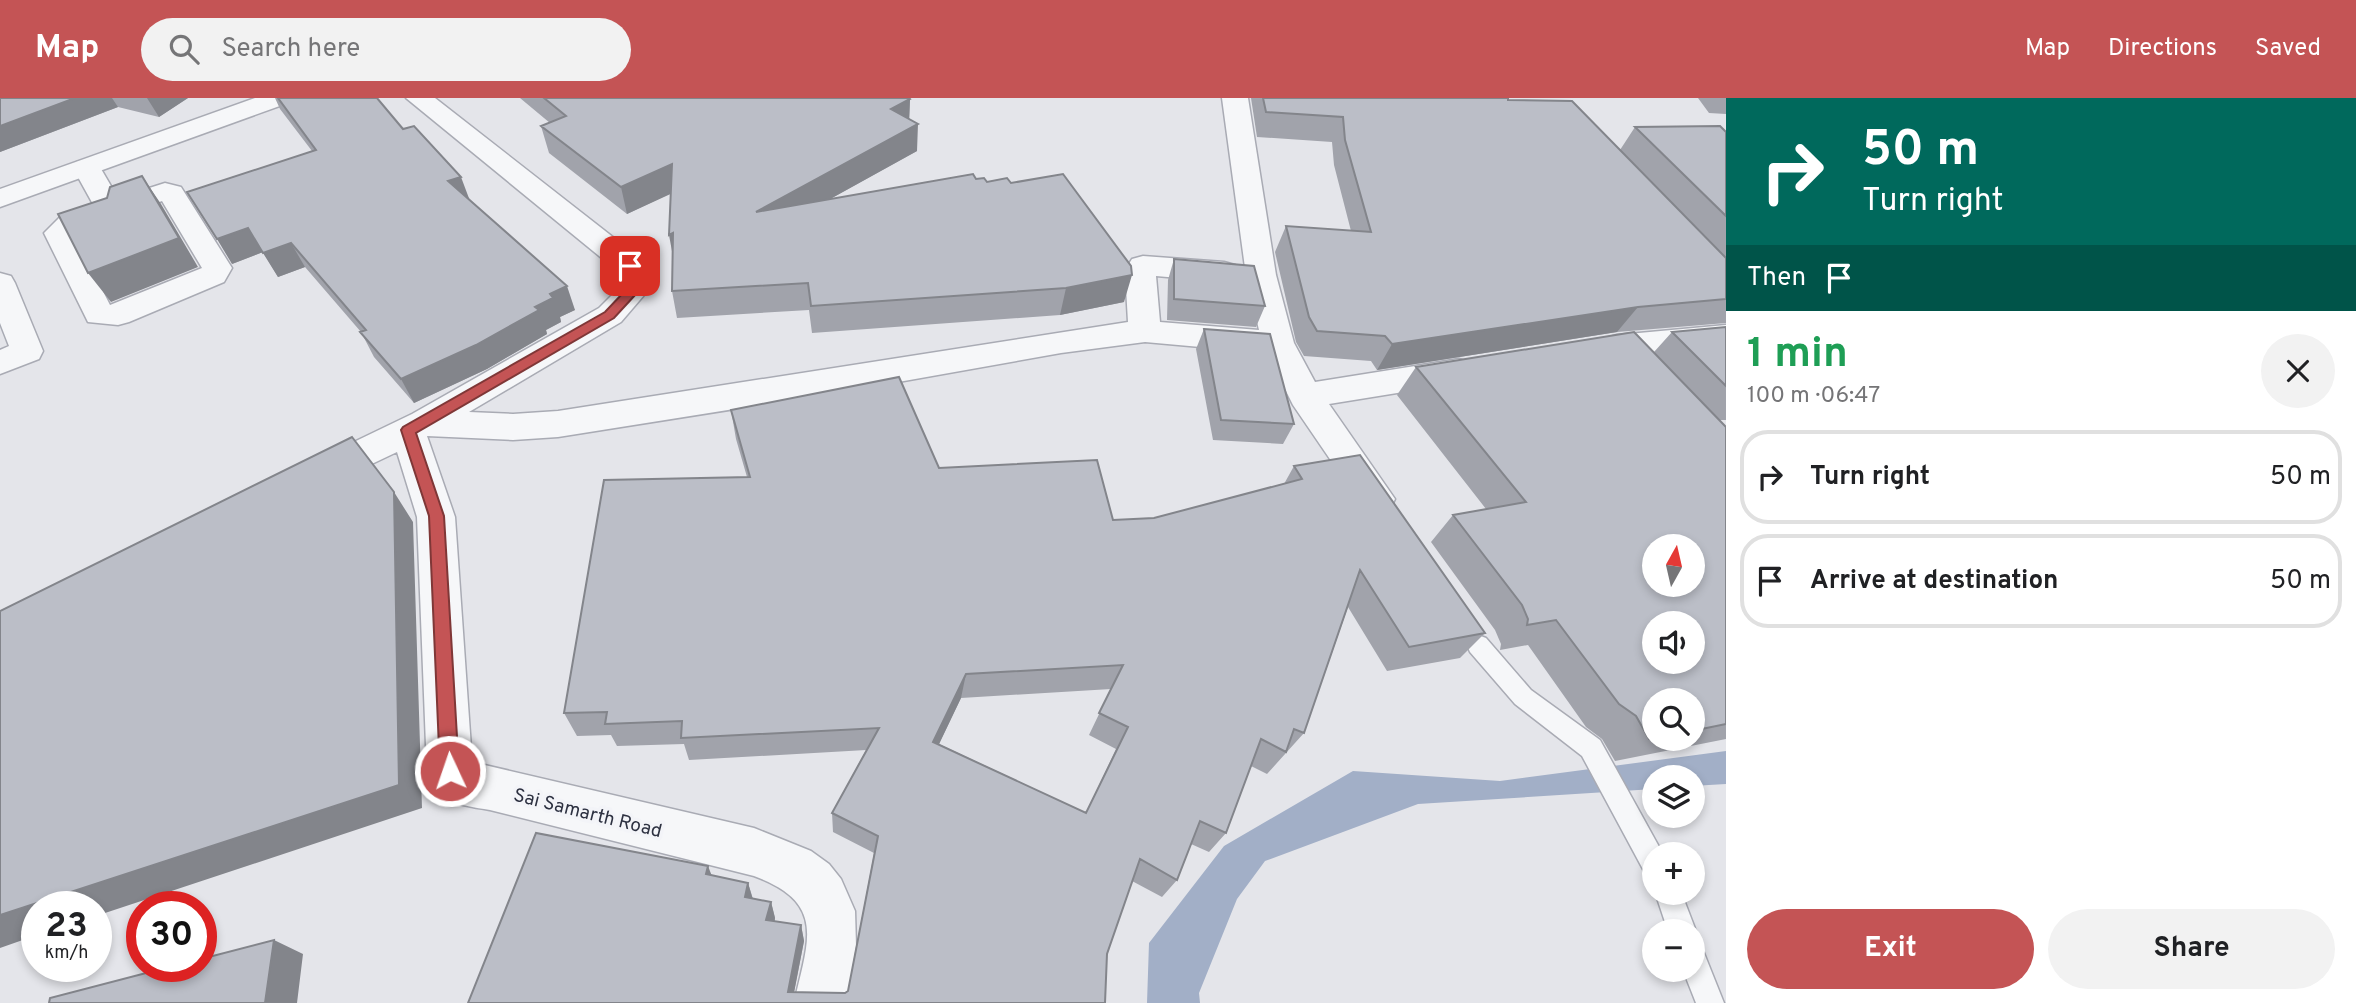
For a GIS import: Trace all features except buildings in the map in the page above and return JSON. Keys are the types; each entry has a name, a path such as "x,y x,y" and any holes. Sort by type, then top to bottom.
{"street":[{"path":"0,199 279,98"},
{"path":"287,492 416,427 610,315 630,294 630,266 419,98"},
{"path":"1235,98 1261,275 1278,343 1305,396 1391,520"},
{"path":"86,167 113,214"},
{"path":"158,192 171,193 217,268 214,275 118,315 99,315 59,233 69,223 113,214 158,192"},
{"path":"1145,331 1140,270 1143,266 1150,264 1261,275"},
{"path":"0,283 27,351 0,363"},
{"path":"416,427 558,424 1061,342 1145,331 1278,343"},
{"path":"1645,377 1605,348 1726,336"},
{"path":"1305,396 1489,366"},
{"name":"Sai Samarth Road","path":"416,427 436,516 450,771 463,784 490,788 754,852 793,867 823,890 832,912 831,941 820,1003"}],"lane":[{"path":"1470,634 1523,697 1591,748 1642,842"},
{"path":"1702,982 1710,1003"}],"water":[{"path":"1726,751 1726,784 1705,785 1705,765 1642,765 1642,790 1418,804 1265,861 1237,899 1199,993 1200,1003 1147,1003 1149,943 1224,846 1353,771 1500,781"}],"route":[{"path":"450,771 436,516 408,430 610,315 630,294 630,266"}]}
